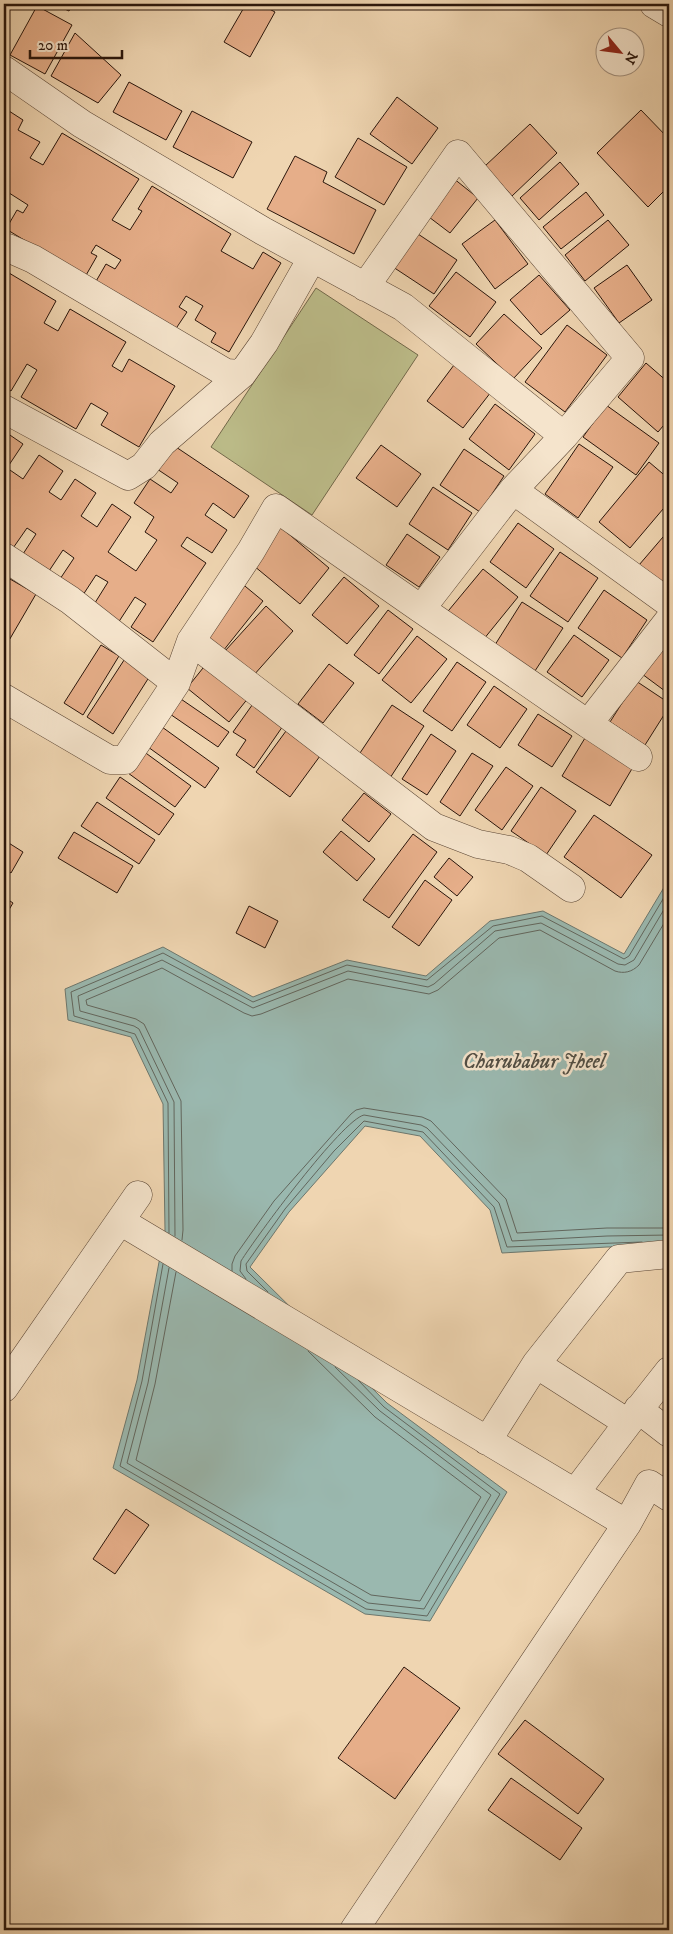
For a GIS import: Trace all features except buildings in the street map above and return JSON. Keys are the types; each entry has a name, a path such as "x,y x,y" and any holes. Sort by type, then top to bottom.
{"street":[{"path":"654,4 669,13"},
{"path":"4,70 82,124 312,258 403,307 564,436"},
{"path":"365,287 458,154 630,358 564,436 513,490 421,608"},
{"path":"4,248 33,259 226,372 242,374"},
{"path":"4,409 128,476 144,466 162,443 242,374 264,343 312,258"},
{"path":"513,490 669,603"},
{"path":"4,698 110,760 125,760 176,683 191,640 251,551 276,508 638,757"},
{"path":"4,557 70,600 176,683"},
{"path":"588,724 669,620"},
{"path":"191,640 434,827 478,844 509,850 528,858 571,888"},
{"path":"4,1388 138,1196"},
{"path":"120,1222 627,1524"},
{"path":"487,1441 536,1364 619,1259 669,1254"},
{"path":"536,1364 669,1434"},
{"path":"575,1492 669,1371"},
{"path":"354,1930 627,1524 659,1490"}],"green space":[{"path":"316,288 418,355 312,515 211,447"}],"water":[{"name":"Charubabur Jheel","path":"669,879 669,1246 607,1247 502,1253 490,1210 420,1136 365,1126 289,1212 250,1267 387,1403 507,1492 430,1621 365,1614 113,1468 137,1380 165,1230 163,1104 131,1037 68,1020 65,989 163,947 253,997 347,960 426,976 490,921 543,911 624,954"}]}
